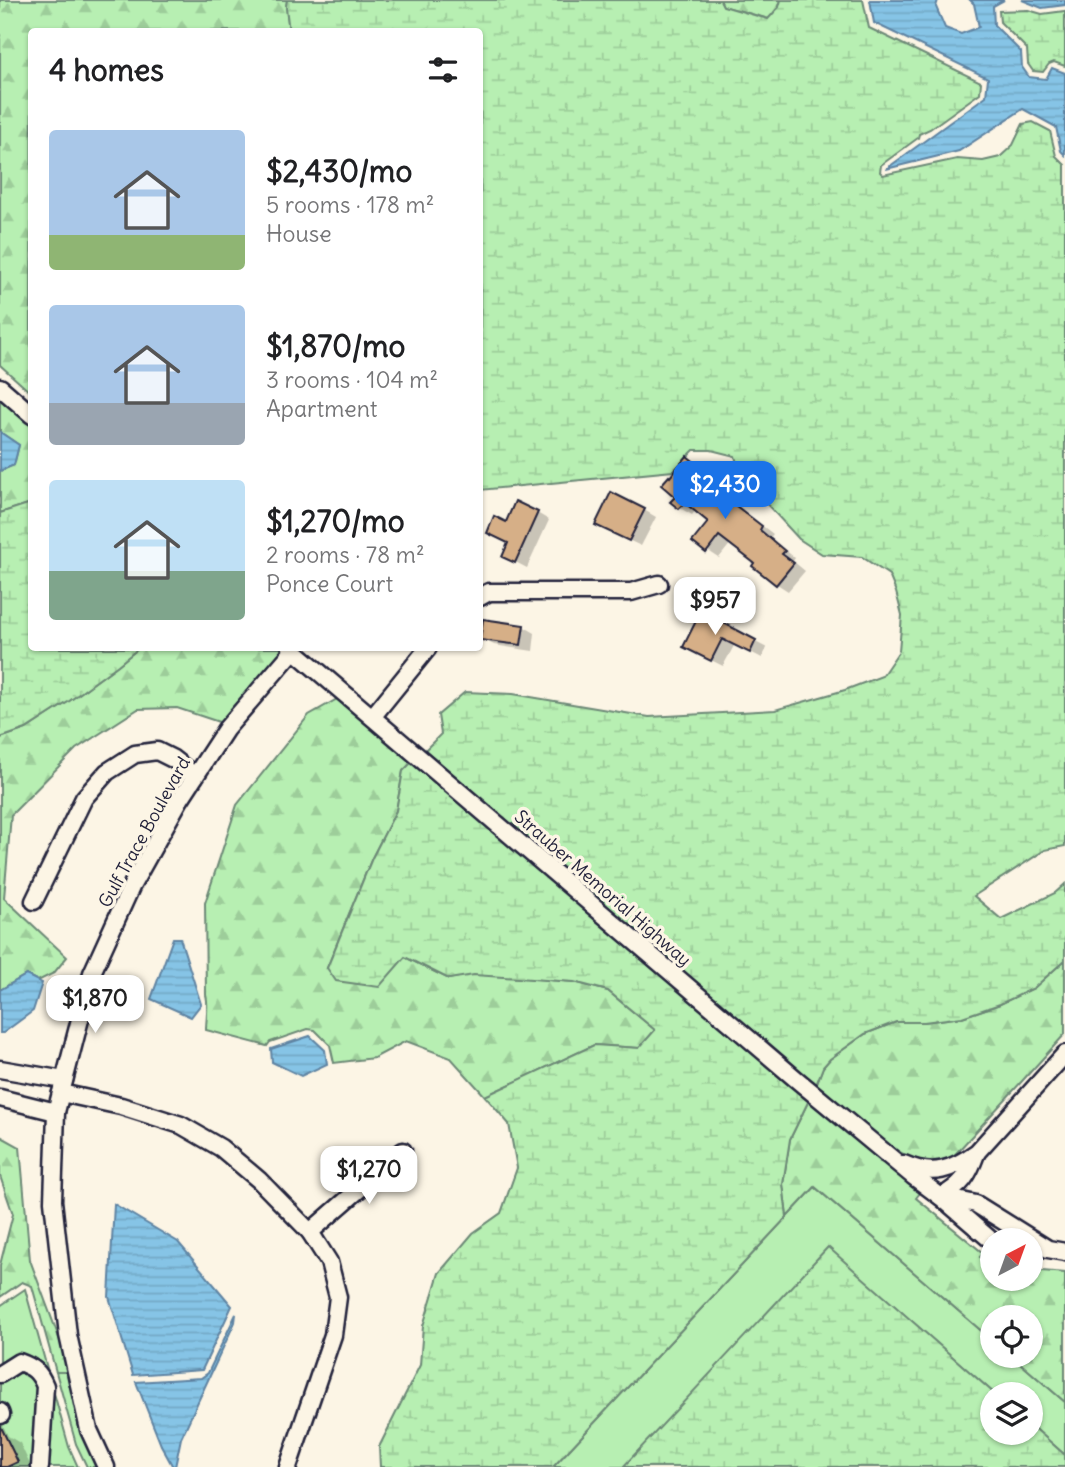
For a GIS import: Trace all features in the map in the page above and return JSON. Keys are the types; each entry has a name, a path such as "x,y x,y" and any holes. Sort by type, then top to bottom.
{"street":[{"path":"0,387 28,412"},
{"path":"483,595 489,592 631,592 659,584"},
{"name":"Gulf Trace Boulevard","path":"106,1467 89,1430 68,1335 53,1200 56,1112 92,973 132,885 179,801 226,729 291,651"},
{"name":"Strauber Memorial Highway","path":"295,651 785,1070 941,1197 952,1191 966,1177 977,1152"},
{"path":"373,716 426,651"},
{"path":"34,901 84,798 107,772 135,754 157,751 173,759 195,776"},
{"name":"Strauber Memorial Highway","path":"890,1157 913,1168 932,1172 964,1162 977,1152 1065,1054"},
{"path":"0,1069 181,1125 222,1148 259,1180 310,1232 329,1262 338,1297 333,1335 288,1467"},
{"path":"0,1097 56,1112"},
{"path":"310,1232 403,1152"},
{"path":"966,1177 976,1204"},
{"path":"941,1197 976,1204 1048,1249"},
{"path":"941,1197 980,1231"},
{"path":"1007,1228 1009,1224"},
{"path":"1043,1250 1065,1252"},
{"path":"0,1374 19,1362 32,1366 40,1373 45,1386 40,1467"}],"green space":[{"path":"0,0 287,0 289,28 28,28 28,390 0,365"},
{"path":"287,0 720,0 723,6 768,19 779,7 781,0 863,0 869,28 981,82 980,93 919,134 918,138 881,165 880,172 883,175 957,159 983,161 1000,157 1013,145 1023,124 1033,122 1050,131 1056,156 1065,165 1065,846 1045,850 974,896 1001,919 1055,893 1065,884 1065,960 1034,988 1000,1004 962,1017 924,1022 896,1022 865,1034 830,1059 823,1067 816,1085 425,750 441,734 438,715 465,692 513,694 649,717 775,710 845,690 882,676 899,651 902,615 889,575 862,557 822,554 799,539 740,475 735,456 711,450 694,450 673,471 483,490 483,28 289,28"},
{"path":"720,0 781,0 769,19 723,6"},
{"path":"1028,10 1042,14 1065,11 1065,66 1054,62 1043,72 1033,71 1028,64 1027,49 1000,22 999,11"},
{"path":"0,398 28,423 28,504 0,513 0,471 14,465 19,445 0,432"},
{"path":"28,504 28,651 135,651 68,702 26,729 0,738 0,513"},
{"path":"135,651 284,651 222,723 177,708 138,709 76,749 11,815 4,898 67,957 54,973 38,981 26,975 0,990 0,738 26,729"},
{"path":"339,698 413,761 403,771 396,811 372,858 327,968 405,957 449,979 474,974 574,982 608,991 655,1030 640,1048 594,1045 485,1096 451,1058 406,1041 374,1058 334,1063 330,1045 315,1030 308,1029 270,1042 267,1046 206,1030 205,903 237,805 309,715"},
{"path":"413,761 809,1100 790,1139 783,1184 787,1217 553,1467 380,1467 379,1447 420,1365 423,1326 439,1273 473,1233 501,1213 517,1168 509,1124 485,1096 594,1045 639,1048 655,1030 608,991 574,982 474,975 449,979 405,957 379,987 336,981 327,968 372,858 396,811 403,771"},
{"path":"1065,960 1065,1034 949,1161 933,1164 904,1155 872,1133 816,1085 823,1067 830,1059 865,1034 896,1022 924,1022 962,1017 1000,1004 1034,988"},
{"path":"809,1100 920,1193 916,1198 980,1251 980,1292 1043,1292 1043,1271 1065,1273 1065,1402 1026,1368 1043,1368 1043,1305 980,1305 980,1330 815,1187 787,1217 783,1184 790,1139"},
{"path":"0,1136 20,1147 30,1260 62,1346 68,1372 56,1372 32,1286 22,1282 0,1297 0,1265 13,1214 0,1176"},
{"path":"815,1187 980,1330 980,1368 1026,1368 1042,1382 981,1382 828,1248 625,1467 553,1467"},
{"path":"828,1247 981,1382 980,1445 1043,1445 1043,1436 1065,1455 1065,1467 623,1467"},
{"path":"25,1289 69,1447 78,1467 0,1467 0,1306"},
{"path":"56,1372 68,1372 98,1467 87,1467 76,1444"},
{"path":"1043,1383 1065,1402 1065,1455 1043,1436"}],"water":[{"path":"870,0 938,0 936,7 945,28 961,34 979,27 974,4 970,0 1004,0 993,6 994,25 1021,52 1022,67 1029,77 1046,79 1052,68 1065,73 1065,155 1061,151 1056,127 1023,109 959,151 886,169 986,96 988,78 874,23"},
{"path":"1022,0 1065,0 1065,5 1042,8"},
{"path":"0,432 19,445 14,465 0,471"},
{"path":"173,938 180,938 201,1004 191,1017 151,999"},
{"path":"26,975 42,983 33,1011 0,1033 0,990"},
{"path":"310,1036 325,1050 327,1064 301,1076 272,1062 271,1049"},
{"path":"114,1204 178,1242 232,1306 202,1370 133,1375 109,1297"},
{"path":"236,1314 235,1322 181,1438 173,1467 161,1445 136,1382 201,1378 208,1373"}],"building":[{"path":"687,456 718,481 713,488 762,526 760,530 785,551 782,554 794,563 776,585 752,566 754,563 719,536 706,553 692,542 708,522 685,503 679,509 670,502 675,497 661,485"},
{"path":"611,492 645,509 629,541 595,525"},
{"path":"515,501 538,512 515,563 502,557 508,543 487,533 494,516 506,522"},
{"path":"701,611 756,640 750,653 722,639 711,661 683,647"},
{"path":"483,619 524,625 521,645 483,640"},
{"path":"0,1425 18,1462 7,1467 0,1467"}]}
